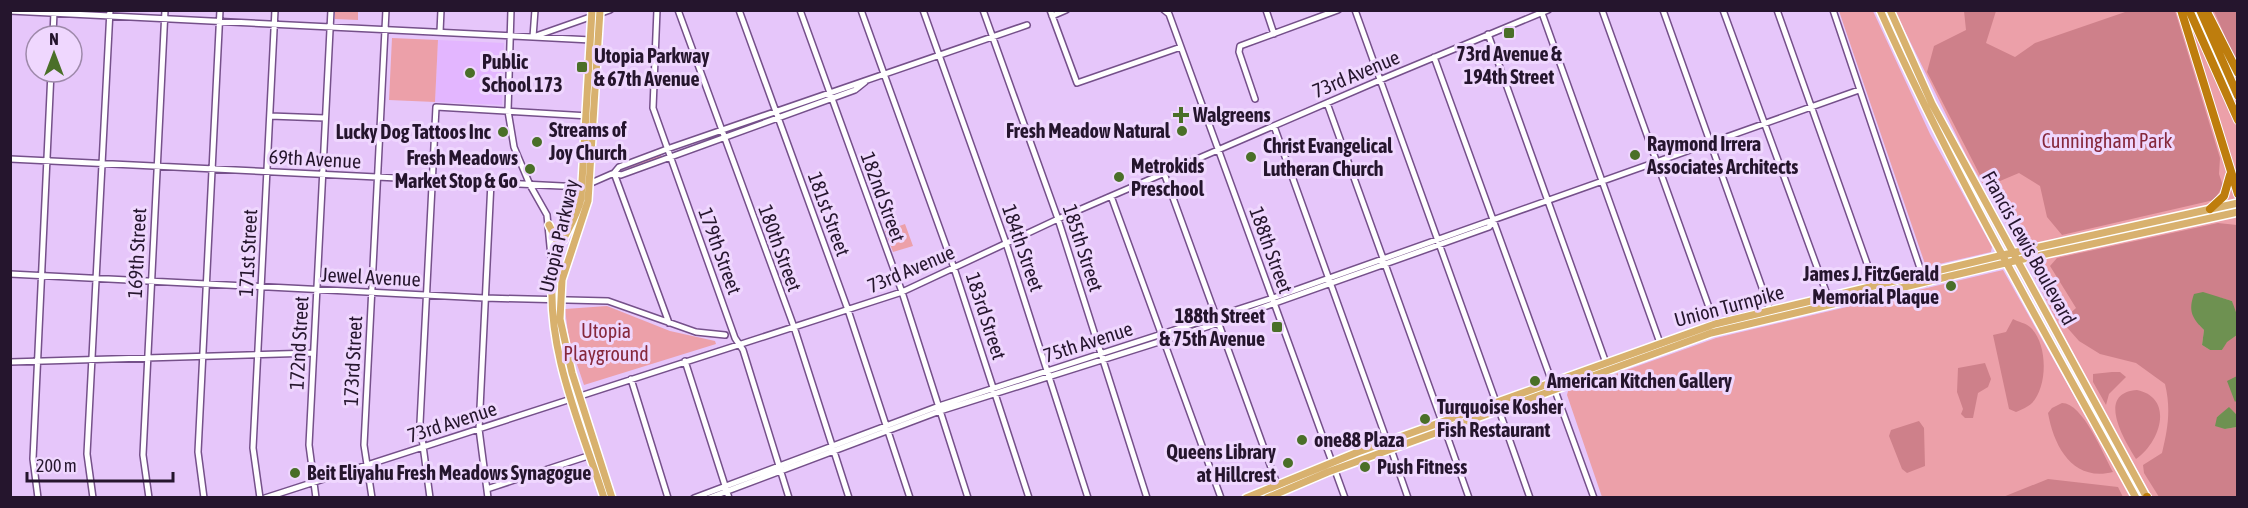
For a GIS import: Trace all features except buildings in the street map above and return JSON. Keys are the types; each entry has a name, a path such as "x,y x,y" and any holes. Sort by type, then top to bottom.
{"highway":[{"path":"2181,10 2238,194"},
{"path":"2189,10 2238,120"},
{"path":"2200,10 2238,96"},
{"path":"2206,10 2238,73"},
{"path":"2210,209 2226,192 2230,180 2229,165"}],"main road":[{"name":"Francis Lewis Boulevard","path":"1880,10 1914,85 2007,263 2136,498"},
{"name":"Francis Lewis Boulevard","path":"1890,10 1932,104 2147,497"},
{"name":"Utopia Parkway","path":"556,301 586,212 591,182 591,40 596,13"},
{"name":"Utopia Parkway","path":"596,13 591,116 582,187 578,211 553,271 556,339 594,454 612,498"},
{"name":"Union Turnpike","path":"1246,498 1277,484 1333,465 1391,449 1496,402 1715,324 2003,255 2238,203"},
{"name":"Union Turnpike","path":"1267,498 1387,441 1499,410 1711,333 2007,263 2238,212"},
{"path":"549,225 556,241 564,240"},
{"name":"Utopia Parkway","path":"594,454 604,498"}],"street":[{"name":"169th Street","path":"149,498 143,455 165,10"},
{"path":"204,498 198,452 220,10"},
{"name":"171st Street","path":"260,498 254,448 275,10"},
{"name":"172nd Street","path":"316,498 309,446 331,10"},
{"name":"173rd Street","path":"372,498 364,445 386,10"},
{"path":"440,32 441,10"},
{"path":"511,10 508,111 514,147 530,185 544,208 549,225 553,271"},
{"path":"533,37 535,10"},
{"path":"533,37 596,13 610,10"},
{"name":"179th Street","path":"657,10 653,108 739,344 789,498"},
{"name":"180th Street","path":"678,10 794,327 849,498"},
{"name":"181st Street","path":"739,10 848,310 910,498"},
{"name":"182nd Street","path":"800,10 902,292 968,498"},
{"name":"183rd Street","path":"861,10 954,268 1029,498"},
{"name":"184th Street","path":"923,10 1006,243 1088,498"},
{"name":"185th Street","path":"983,10 1058,219 1147,498"},
{"path":"1066,10 1051,13 1077,83 1182,47"},
{"path":"1266,10 1274,34"},
{"path":"1256,99 1239,49 1338,10"},
{"path":"1355,10 1496,402"},
{"path":"1602,10 1715,324"},
{"path":"1663,10 1770,310"},
{"path":"1723,10 1828,297"},
{"path":"1777,10 1875,286"},
{"path":"1833,10 1925,283"},
{"path":"10,11 109,13 164,19 591,40"},
{"name":"188th Street","path":"1168,12 1345,498"},
{"path":"1545,12 1660,343"},
{"name":"73rd Avenue","path":"265,498 902,292 1058,219 1488,34 1545,12"},
{"path":"93,498 87,454 109,13"},
{"path":"582,187 614,173 619,167 668,153 803,104 855,90 865,82 1027,25"},
{"path":"1488,34 1606,363"},
{"path":"1434,57 1594,498"},
{"path":"38,498 33,459 50,84"},
{"name":"75th Avenue","path":"694,498 1048,370 1164,340 1859,90"},
{"path":"1327,103 1470,498"},
{"path":"430,498 420,422 436,107 591,116"},
{"path":"270,116 325,118"},
{"path":"1274,126 1387,441"},
{"name":"69th Avenue","path":"10,159 582,187"},
{"path":"614,173 669,323"},
{"path":"1164,173 1277,484"},
{"path":"488,498 479,429 491,182"},
{"path":"1111,196 1221,498"},
{"name":"Jewel Avenue","path":"10,274 484,298 608,301 696,332 725,335"},
{"name":"75th Avenue","path":"994,391 1050,377 1161,334 1217,320"},
{"path":"10,362 314,353"},
{"path":"686,361 729,498"},
{"path":"631,379 668,498"},
{"path":"1499,410 1530,498"},
{"path":"1391,449 1408,498"},
{"path":"487,489 594,454"},
{"name":"75th Avenue","path":"709,498 726,488"}],"shaded area":[{"name":"Public School 173","path":"438,40 504,43 502,105 435,102"},
{"path":"2203,292 2232,301 2237,315 2237,335 2227,342 2222,350 2210,350 2202,345 2204,330 2194,318 2191,305 2194,294"},
{"path":"2237,376 2237,400 2235,402 2227,381"},
{"path":"2229,407 2237,415 2237,427 2225,429 2215,426 2217,417"}],"green space":[{"path":"335,11 358,11 358,20 335,19"},
{"path":"1839,11 1873,11 1930,134 1992,247 1991,252 1926,267"},
{"name":"Cunningham Park","path":"1895,11 2237,11 2237,497 2152,497 2078,364 2019,246 1967,157"},
{"path":"1964,11 1996,11 1986,43 2015,57 2035,43 2128,11 2175,11 2220,158 2219,174 2223,186 2214,200 2062,235 2047,217 2040,186 2019,173 2000,181 1984,183 1927,72 1934,46 1966,30"},
{"path":"2214,11 2237,11 2237,61 2235,59"},
{"path":"392,38 438,40 435,102 389,100"},
{"path":"660,154 662,157 619,171 620,169"},
{"path":"2218,223 2237,225 2237,331 2232,301 2218,297 2199,325 2204,330 2202,345 2210,350 2222,350 2226,342 2237,335 2237,415 2229,408 2217,417 2225,429 2237,427 2237,497 2159,497 2144,473 2143,465 2162,453 2168,418 2165,384 2136,363 2100,354 2079,341 2064,324 2067,316 2076,308 2050,266 2057,258"},
{"path":"905,224 913,246 893,252 885,231"},
{"path":"2003,270 2131,497 1602,497 1567,395 1568,391 1716,338"},
{"name":"Utopia Playground","path":"607,306 670,331 715,341 716,344 584,385 569,341 565,309"},
{"path":"2013,319 2028,326 2036,334 2044,365 2037,396 2030,404 2016,412 2009,409 1993,335 2006,332"},
{"path":"1985,363 1991,379 1988,387 1978,393 1973,418 1965,418 1961,414 1963,409 1957,392 1958,368"},
{"path":"2120,372 2126,377 2109,394 2106,405 2093,382 2093,374"},
{"path":"2137,390 2149,395 2156,402 2160,411 2160,422 2152,443 2136,459 2120,430 2115,408 2124,393"},
{"path":"2062,403 2070,405 2085,420 2113,472 2099,474 2087,472 2076,467 2068,459 2055,438 2048,413"},
{"path":"1919,421 1924,428 1925,466 1907,473 1902,469 1889,436 1891,430"},
{"path":"2048,479 2118,487 2123,497 2003,497"}],"place":[{"name":"73rd Avenue & 194th Street","path":"1509,33"},
{"name":"Utopia Parkway & 67th Avenue","path":"582,67"},
{"name":"Public School 173","path":"470,73"},
{"name":"Walgreens","path":"1181,115"},
{"name":"Fresh Meadow Natural","path":"1182,131"},
{"name":"Lucky Dog Tattoos Inc","path":"503,132"},
{"name":"Streams of Joy Church","path":"537,142"},
{"name":"Raymond Irrera Associates Architects","path":"1635,155"},
{"name":"Christ Evangelical Lutheran Church","path":"1251,157"},
{"name":"Fresh Meadows Market Stop & Go","path":"530,169"},
{"name":"Metrokids Preschool","path":"1119,177"},
{"name":"James J. FitzGerald Memorial Plaque","path":"1951,286"},
{"name":"188th Street & 75th Avenue","path":"1277,327"},
{"name":"American Kitchen Gallery","path":"1535,381"},
{"name":"Turquoise Kosher Fish Restaurant","path":"1425,419"},
{"name":"one88 Plaza","path":"1302,440"},
{"name":"Queens Library at Hillcrest","path":"1288,463"},
{"name":"Push Fitness","path":"1365,467"},
{"name":"Beit Eliyahu Fresh Meadows Synagogue","path":"295,473"}]}
